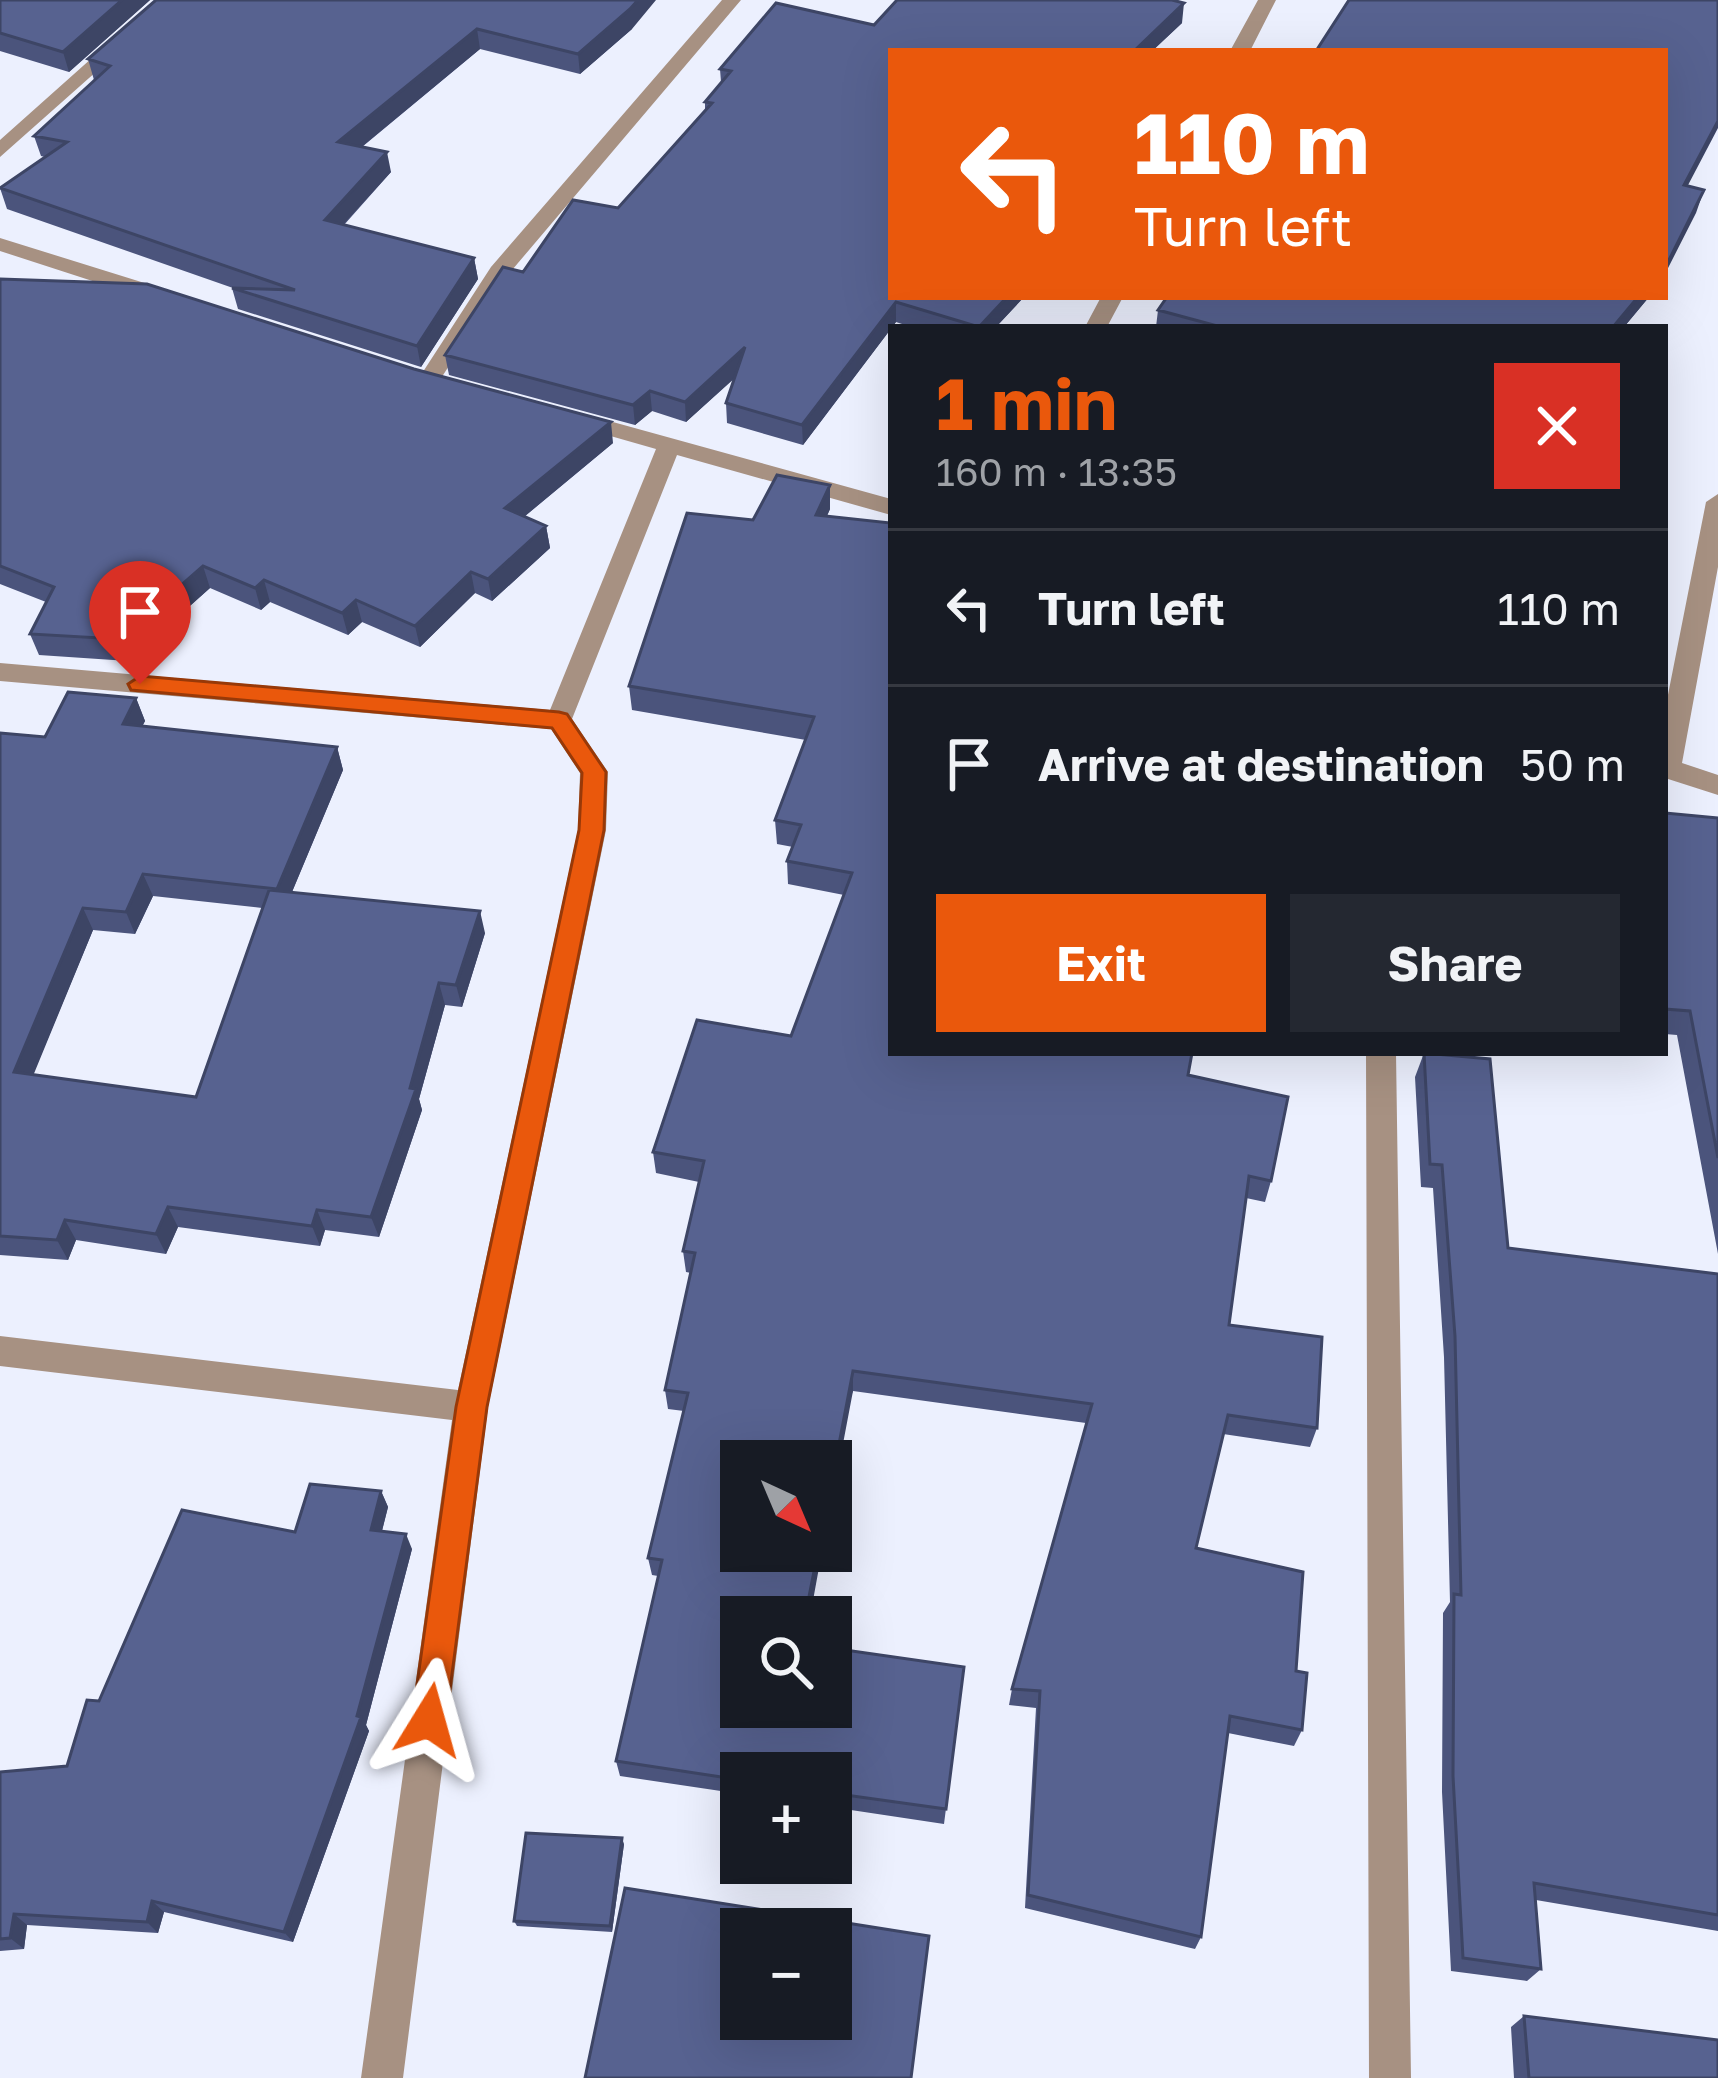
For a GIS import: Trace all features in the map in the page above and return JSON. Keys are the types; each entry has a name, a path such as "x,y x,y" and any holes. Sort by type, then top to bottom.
{"street":[{"path":"0,151 168,0"},
{"path":"428,380 499,272 731,0"},
{"path":"1242,48 1267,0"},
{"path":"0,244 180,302"},
{"path":"538,409 888,506"},
{"path":"559,720 670,442"},
{"path":"1668,758 1718,502"},
{"path":"0,672 559,720"},
{"path":"382,2078 471,1407 592,830 594,772 559,720"},
{"path":"1668,769 1718,784"},
{"path":"1381,1056 1390,2078"},
{"path":"0,1351 471,1407"}],"building":[{"path":"0,0 122,0 63,52 0,33"},
{"path":"156,0 638,0 578,54 477,29 338,142 387,152 325,220 474,258 417,346 232,288 295,290 0,188 67,142 34,136 110,66 88,59"},
{"path":"897,0 1184,3 1137,48 888,48 888,300 1004,300 982,324 896,302 802,425 726,403 745,347 685,402 650,391 633,405 445,355 503,267 523,272 573,200 618,208 712,103 705,102 731,71 720,69 776,3 874,25"},
{"path":"1349,0 1718,0 1718,121 1684,185 1704,190 1668,261 1668,48 1318,48"},
{"path":"0,279 147,284 414,369 611,422 505,508 546,526 488,579 471,572 415,626 356,600 342,613 264,580 255,588 203,566 146,616 135,640 30,634 54,587 0,566"},
{"path":"1165,300 1636,300 1616,324 1210,324 1158,310"},
{"path":"777,475 830,485 816,515 888,523 888,1056 1191,1056 1188,1075 1288,1097 1271,1181 1249,1176 1229,1325 1322,1337 1317,1428 1228,1415 1196,1548 1303,1572 1296,1671 1307,1673 1302,1730 1230,1716 1201,1937 1028,1895 1040,1691 1012,1689 1092,1404 853,1371 840,1440 720,1440 720,1572 814,1572 809,1596 720,1596 720,1728 852,1728 852,1651 964,1667 946,1809 852,1796 852,1752 720,1752 720,1777 616,1761 662,1560 648,1558 688,1393 665,1390 695,1253 683,1251 704,1161 653,1152 697,1020 791,1036 852,873 787,861 801,825 775,820 814,717 629,686 687,513 753,520"},
{"path":"68,692 136,698 123,724 337,747 277,889 143,874 126,912 83,908 14,1072 196,1097 269,890 480,911 456,985 439,983 410,1088 416,1089 371,1217 317,1210 312,1226 168,1207 156,1234 65,1220 57,1240 0,1236 0,733 45,737"},
{"path":"1668,813 1718,818 1718,1158 1690,1011 1668,1009"},
{"path":"1424,1056 1490,1059 1508,1248 1718,1274 1718,1915 1534,1883 1541,1969 1463,1958 1453,1776 1454,1594 1461,1595 1455,1336 1442,1165 1430,1164"},
{"path":"310,1484 381,1491 371,1530 406,1534 357,1716 361,1717 284,1932 152,1901 147,1922 14,1914 10,1938 0,1939 0,1772 67,1766 87,1700 99,1701 182,1510 295,1532"},
{"path":"526,1833 622,1838 610,1926 514,1921"},
{"path":"625,1888 752,1908 720,1908 720,2040 852,2040 852,1924 929,1936 911,2078 585,2078"},
{"path":"1524,2016 1718,2040 1718,2078 1529,2078"}],"route":[{"path":"140,684 559,720 594,772 592,830 471,1407 429,1720"}]}
